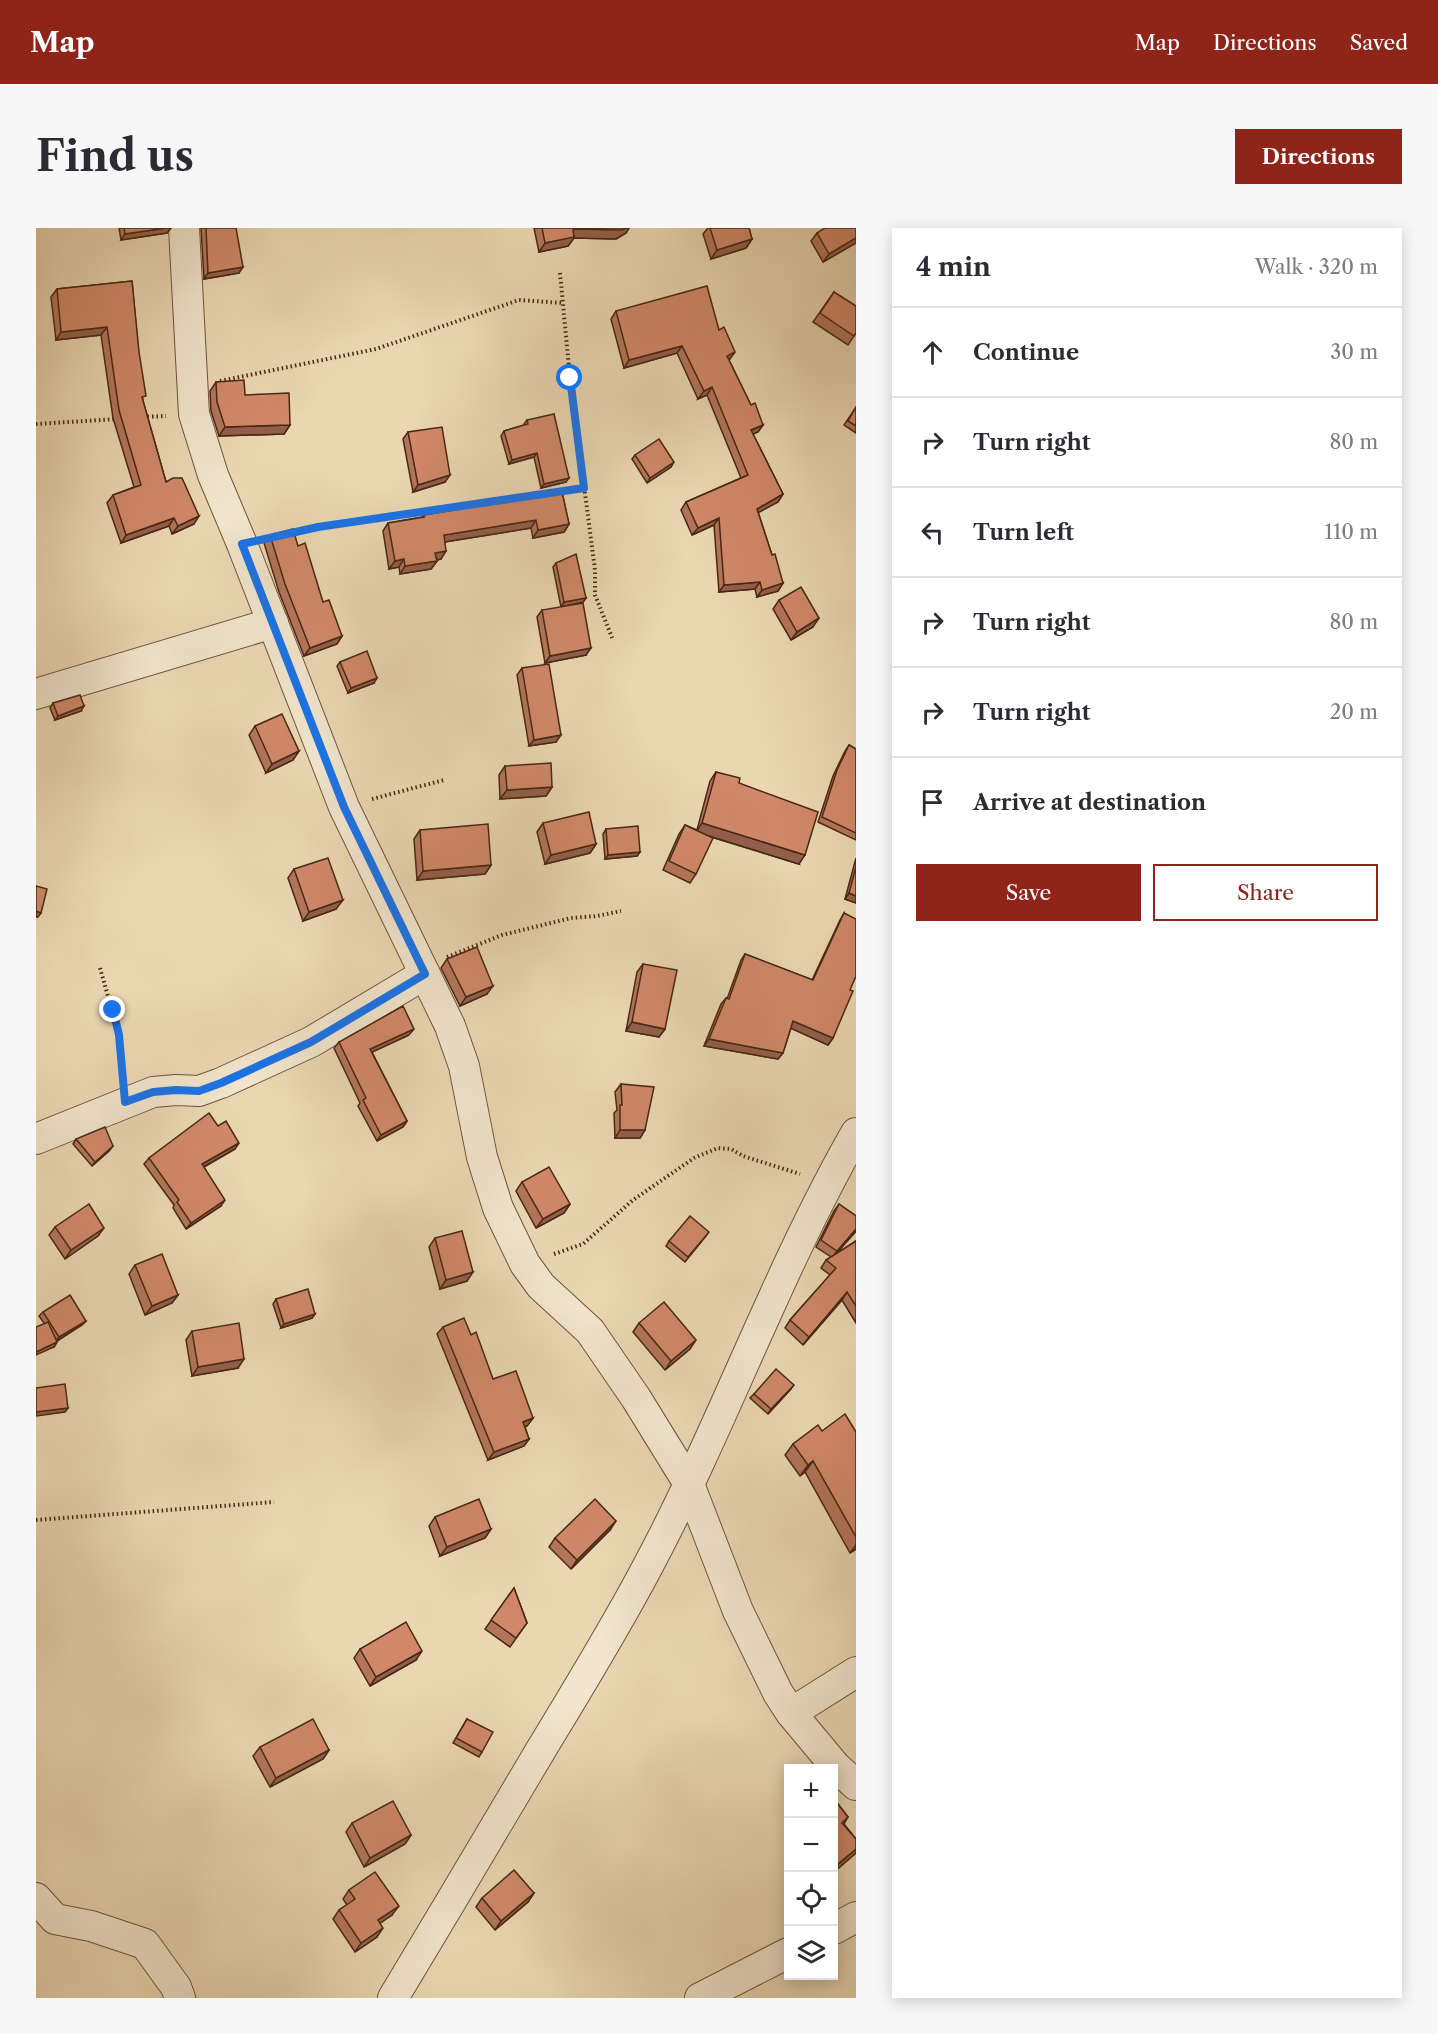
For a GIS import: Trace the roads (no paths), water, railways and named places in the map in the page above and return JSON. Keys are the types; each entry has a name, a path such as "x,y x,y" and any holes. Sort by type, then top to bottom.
{"street":[{"path":"184,228 193,400 213,475 344,807 450,1026 464,1066 482,1157 498,1208 525,1264 541,1286 590,1331 636,1398 689,1484 738,1611 778,1693 791,1713 836,1767 856,1785"},
{"path":"36,694 273,623"},
{"path":"36,1139 153,1092 199,1091 221,1083 311,1042 425,974"},
{"path":"393,1998 649,1564 689,1484 827,1183 856,1133"},
{"path":"791,1713 856,1672"},
{"path":"36,1898 55,1919 91,1926 145,1944 176,1987 180,1998"},
{"path":"838,1927 856,1917"},
{"path":"700,1998 784,1956"}]}
